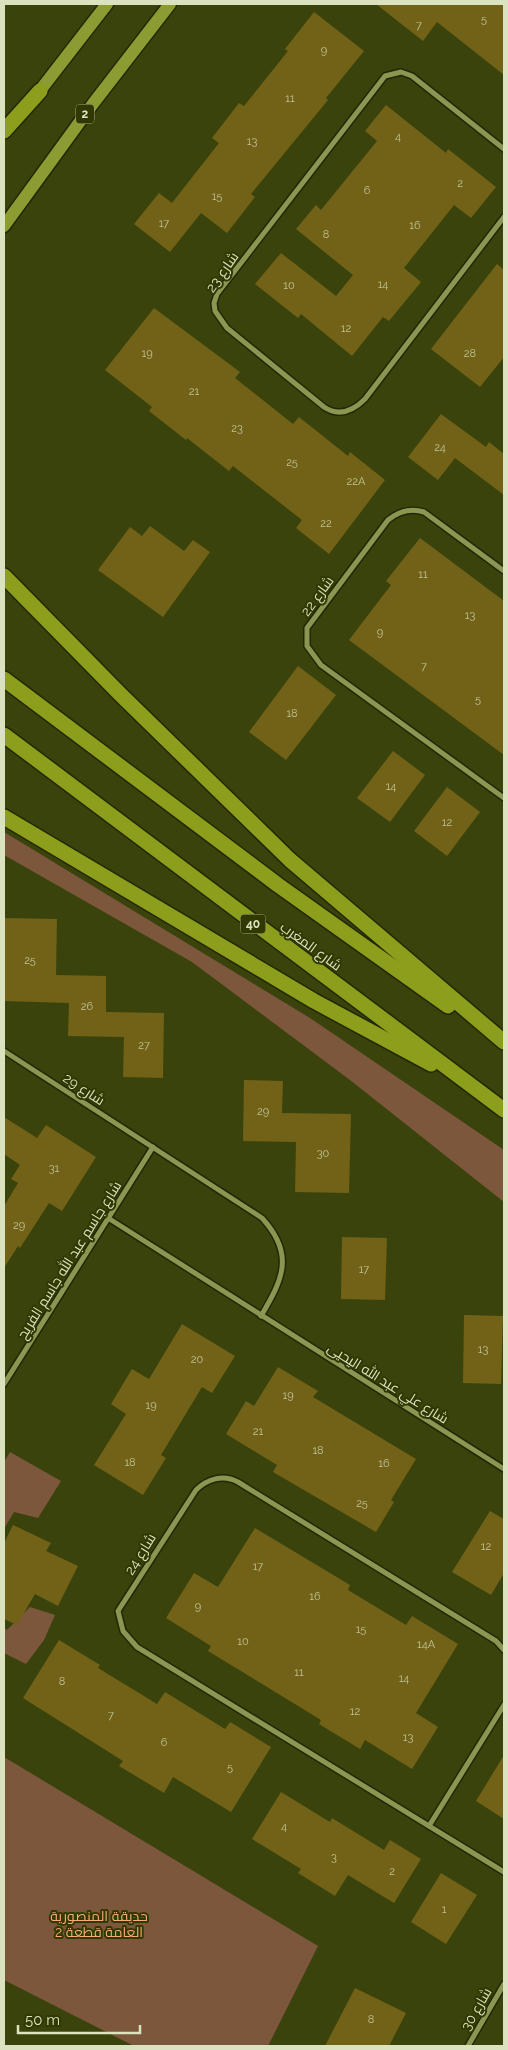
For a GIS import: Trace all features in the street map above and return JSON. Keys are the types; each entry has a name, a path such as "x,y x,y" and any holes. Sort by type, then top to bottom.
{"highway":[{"path":"4,131 40,91"},
{"path":"4,565 30,602"},
{"path":"4,576 121,696 290,860 504,1044"},
{"path":"4,679 278,885 504,1044"},
{"name":"شارع المغرب","path":"4,735 504,1110"},
{"path":"4,817 314,1001 478,1090"}],"main road":[{"path":"4,142 106,4"},
{"name":"2","path":"4,226 92,105 170,4"}],"street":[{"name":"شارع 23","path":"504,149 412,76 401,72 385,76 217,294 214,303 215,311 232,334 324,407 336,412 349,410 365,399 504,217"},
{"name":"شارع 22","path":"504,571 424,512 410,511 399,514 388,520 324,604 307,628 306,640 313,657 321,666 504,798"},
{"name":"شارع 29","path":"4,1051 153,1147"},
{"name":"شارع جاسم عبد الله جاسم الفريح","path":"4,1384 153,1147"},
{"path":"153,1147 254,1211 272,1230 282,1251 283,1270 278,1287 261,1316"},
{"name":"شارع علي عبد الله اليحيى","path":"108,1218 504,1469"},
{"name":"شارع 24","path":"504,1650 496,1641 263,1497 234,1480 224,1478 206,1482 196,1490 118,1611 122,1631 137,1647 504,1872"},
{"path":"430,1826 504,1705"},
{"name":"شارع 30","path":"468,2046 504,1984"}],"green space":[{"path":"4,832 310,1018 504,1150 504,1202 350,1080 192,962 4,855"},
{"path":"10,1452 61,1481 38,1518 14,1512 4,1529 4,1462"},
{"path":"30,1607 55,1615 44,1640 26,1664 4,1653 4,1628 7,1630"},
{"name":"حديقة المنصورية العامة قطعة 2","path":"4,1757 318,1946 268,2046 134,2046 4,1980"}],"building":[{"path":"376,4 504,4 504,75 437,22 423,41"},
{"path":"314,12 364,51 326,98 328,100 251,194 255,197 227,233 201,213 170,252 134,224 159,193 172,203 219,143 212,138 239,103 244,106 288,51 285,49"},
{"path":"386,105 446,153 448,149 496,187 471,218 454,205 404,268 421,282 389,321 383,317 352,356 301,314 298,318 255,284 281,253 336,296 353,275 296,229 316,205 321,210 377,141 365,131"},
{"path":"497,264 504,270 504,357 480,387 431,349"},
{"path":"154,308 240,372 235,378 293,424 299,417 348,456 350,452 385,480 329,554 296,528 302,520 233,466 229,471 187,438 186,440 149,411 152,407 105,370"},
{"path":"441,414 486,447 489,442 504,454 504,495 455,458 438,480 408,457"},
{"path":"150,526 184,551 193,540 210,552 163,617 98,570 130,527 142,536"},
{"path":"420,538 504,601 504,755 349,640 391,585 386,581"},
{"path":"298,666 336,695 286,760 249,732"},
{"path":"393,751 425,775 390,822 357,798"},
{"path":"447,787 480,812 447,856 414,831"},
{"path":"4,918 57,919 56,975 106,976 106,1012 164,1013 163,1078 123,1077 124,1037 68,1036 69,1003 4,1001"},
{"path":"244,1080 283,1081 282,1113 351,1114 349,1193 295,1192 296,1142 243,1141"},
{"path":"4,1117 37,1138 46,1125 96,1157 62,1211 49,1203 20,1248 18,1246 4,1268 4,1206 18,1183 11,1179 20,1165 4,1154"},
{"path":"342,1237 387,1238 385,1300 341,1299"},
{"path":"464,1315 503,1316 501,1384 463,1383"},
{"path":"182,1324 235,1356 212,1393 202,1387 161,1455 166,1458 143,1495 94,1465 126,1414 111,1404 132,1369 149,1379"},
{"path":"278,1367 318,1391 313,1397 416,1459 391,1500 394,1502 376,1532 273,1472 277,1465 226,1434 246,1401 254,1406"},
{"path":"490,1511 504,1519 504,1573 491,1595 452,1572"},
{"path":"13,1525 51,1543 46,1551 78,1566 58,1606 35,1594 17,1625 4,1619 4,1543"},
{"path":"255,1528 350,1585 348,1590 406,1625 412,1616 458,1644 416,1713 438,1727 412,1769 365,1740 360,1749 319,1724 321,1720 208,1651 211,1646 166,1618 194,1573 218,1587"},
{"path":"59,1640 100,1665 98,1668 157,1704 165,1692 225,1729 230,1722 271,1747 231,1812 173,1777 164,1793 119,1766 123,1761 23,1698"},
{"path":"504,1755 504,1819 476,1801"},
{"path":"281,1792 330,1822 332,1818 384,1850 390,1840 421,1859 394,1903 348,1875 335,1896 298,1873 301,1869 252,1839"},
{"path":"441,1873 477,1895 446,1944 411,1922"},
{"path":"355,1988 406,2013 389,2046 325,2046"}]}
